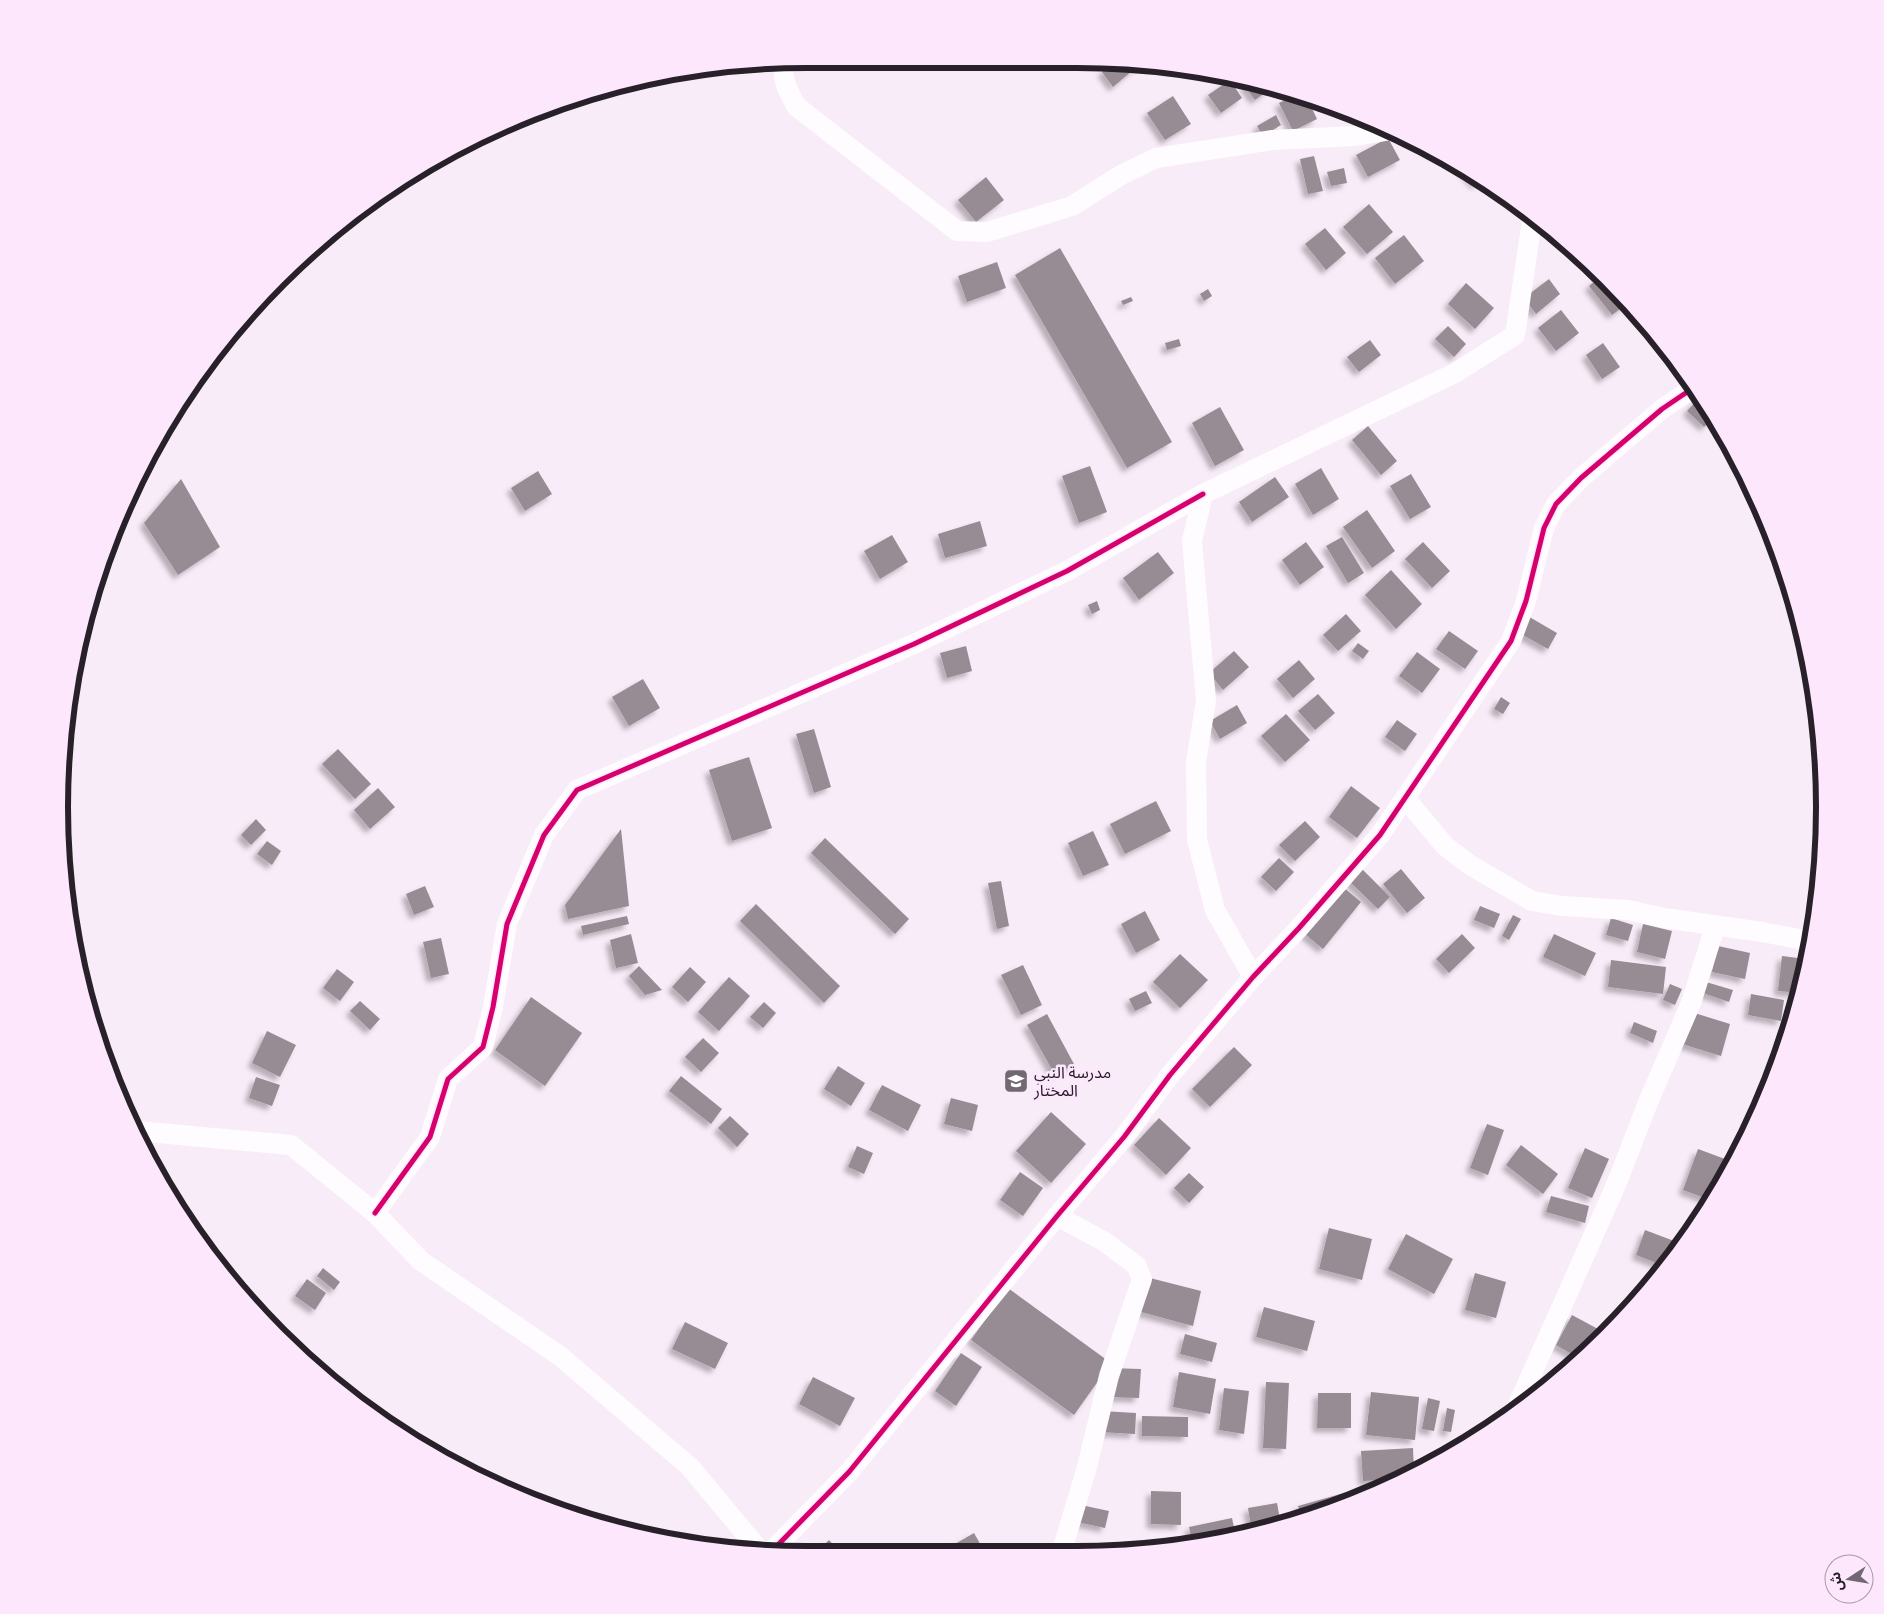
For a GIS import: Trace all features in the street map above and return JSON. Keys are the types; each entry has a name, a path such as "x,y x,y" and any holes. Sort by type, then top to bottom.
{"street":[{"path":"785,68 784,82 796,106 957,231 987,232 1072,206 1121,175 1156,158 1273,140 1355,136 1378,132"},
{"path":"375,1213 430,1137 448,1079 483,1047 493,1007 507,924 544,835 577,790 914,644 1067,571 1203,494 1455,373 1515,336 1532,224"},
{"path":"777,1545 849,1472 1057,1216 1124,1137 1170,1075 1253,977 1300,928 1380,835 1511,641 1526,601 1544,528 1556,504 1581,478 1662,409 1688,391"},
{"path":"1203,494 1192,541 1206,701 1196,762 1197,840 1215,910 1253,977"},
{"path":"1405,798 1445,846 1470,865 1532,901 1562,906 1628,910 1804,940"},
{"path":"1521,1399 1616,1185 1649,1100 1691,1003 1715,926"},
{"path":"143,1132 291,1145 375,1213 420,1261 560,1356 690,1467 755,1545"},
{"path":"1057,1216 1104,1242 1136,1265 1142,1279 1109,1376 1087,1467 1063,1546"}],"building":[{"path":"1106,69 1133,70 1113,87 1102,72"},
{"path":"1226,83 1233,85 1242,98 1221,113 1208,95"},
{"path":"1246,88 1266,92 1255,100"},
{"path":"1173,96 1191,124 1165,140 1147,113"},
{"path":"1288,99 1311,106 1317,119 1293,131 1279,103"},
{"path":"1276,115 1281,125 1263,136 1257,126"},
{"path":"1388,138 1400,160 1368,177 1356,155"},
{"path":"1314,156 1323,191 1308,194 1300,159"},
{"path":"1344,168 1347,183 1331,186 1327,172"},
{"path":"986,177 1004,200 976,222 958,200"},
{"path":"1369,204 1393,232 1367,254 1343,227"},
{"path":"1325,228 1346,253 1326,270 1305,244"},
{"path":"1404,235 1424,261 1395,284 1375,258"},
{"path":"1060,248 1172,442 1127,468 1015,275"},
{"path":"997,262 1006,288 967,302 958,276"},
{"path":"1549,279 1560,294 1536,314 1524,298"},
{"path":"1596,280 1622,307 1612,315 1589,286"},
{"path":"1466,283 1494,308 1475,329 1448,304"},
{"path":"1208,289 1212,296 1204,301 1200,294"},
{"path":"1131,297 1133,301 1123,305 1121,301"},
{"path":"1561,310 1579,333 1556,351 1538,328"},
{"path":"1448,326 1466,344 1454,357 1435,339"},
{"path":"1179,339 1181,346 1167,350 1165,343"},
{"path":"1370,340 1381,355 1359,372 1347,357"},
{"path":"1603,343 1620,367 1602,379 1586,355"},
{"path":"1696,402 1708,423 1704,427 1687,411"},
{"path":"1220,407 1244,450 1215,466 1192,423"},
{"path":"1368,426 1397,461 1381,475 1352,440"},
{"path":"1090,466 1107,512 1079,523 1062,476"},
{"path":"1321,468 1339,499 1313,515 1295,484"},
{"path":"538,471 552,494 525,511 511,488"},
{"path":"1411,474 1431,507 1410,519 1390,486"},
{"path":"1275,477 1289,497 1252,522 1239,502"},
{"path":"181,479 220,547 178,575 144,523"},
{"path":"1367,510 1395,551 1372,568 1343,527"},
{"path":"980,521 987,546 945,558 938,534"},
{"path":"892,535 908,562 880,579 864,551"},
{"path":"1342,537 1364,573 1348,583 1326,546"},
{"path":"1306,542 1324,567 1300,585 1282,560"},
{"path":"1423,542 1450,571 1432,588 1405,559"},
{"path":"1158,552 1174,573 1139,600 1123,578"},
{"path":"1391,570 1422,604 1396,629 1365,595"},
{"path":"1097,601 1100,610 1092,614 1088,605"},
{"path":"1346,614 1361,631 1338,651 1323,635"},
{"path":"1526,615 1557,633 1548,649 1517,632"},
{"path":"1449,631 1478,651 1465,669 1436,649"},
{"path":"1358,643 1369,651 1363,659 1352,651"},
{"path":"966,646 972,671 947,678 940,653"},
{"path":"1234,651 1249,667 1223,690 1209,673"},
{"path":"1417,652 1440,669 1422,693 1399,676"},
{"path":"1299,660 1315,679 1293,698 1277,679"},
{"path":"643,679 660,708 629,726 612,697"},
{"path":"1318,694 1335,713 1315,730 1298,711"},
{"path":"1501,697 1510,703 1503,714 1494,709"},
{"path":"1237,705 1247,723 1220,739 1210,721"},
{"path":"1286,714 1310,740 1285,762 1261,736"},
{"path":"1397,720 1417,734 1405,751 1385,737"},
{"path":"814,729 831,787 814,793 796,734"},
{"path":"338,749 371,784 355,799 322,764"},
{"path":"749,757 772,828 732,841 709,770"},
{"path":"1351,786 1380,808 1357,838 1329,817"},
{"path":"378,788 395,807 370,829 354,810"},
{"path":"1156,801 1171,831 1125,854 1110,824"},
{"path":"256,819 266,830 251,845 241,835"},
{"path":"1305,821 1320,837 1295,861 1279,845"},
{"path":"621,829 629,906 568,919 565,905"},
{"path":"1093,831 1109,865 1083,876 1068,843"},
{"path":"825,838 909,919 895,934 811,853"},
{"path":"267,841 281,851 272,865 257,854"},
{"path":"1279,858 1294,872 1276,891 1261,877"},
{"path":"1361,868 1390,897 1378,909 1349,881"},
{"path":"1401,869 1425,898 1407,913 1383,884"},
{"path":"1001,881 1009,926 997,929 988,883"},
{"path":"425,886 434,907 414,915 406,894"},
{"path":"1343,887 1361,902 1323,949 1305,934"},
{"path":"756,904 840,986 824,1003 740,921"},
{"path":"1480,906 1500,914 1494,928 1474,920"},
{"path":"1145,911 1160,940 1136,953 1121,924"},
{"path":"1513,915 1521,919 1509,940 1502,936"},
{"path":"627,916 629,924 583,935 581,926"},
{"path":"1611,918 1633,925 1628,941 1606,935"},
{"path":"1643,924 1672,931 1665,959 1637,952"},
{"path":"631,934 638,963 616,968 610,940"},
{"path":"1462,934 1475,948 1449,973 1436,959"},
{"path":"1554,934 1596,953 1585,976 1543,957"},
{"path":"441,938 449,974 431,978 423,942"},
{"path":"1718,946 1750,953 1745,979 1712,972"},
{"path":"1180,954 1208,980 1180,1008 1153,982"},
{"path":"1782,956 1800,958 1792,992 1778,991"},
{"path":"1611,960 1666,967 1663,994 1608,987"},
{"path":"1023,965 1042,1005 1021,1015 1001,975"},
{"path":"639,966 662,990 645,995 629,976"},
{"path":"690,967 706,982 688,1002 672,987"},
{"path":"337,969 354,982 340,1001 323,988"},
{"path":"729,977 750,996 719,1031 698,1012"},
{"path":"1706,982 1733,990 1729,1002 1703,993"},
{"path":"1670,984 1682,989 1675,1005 1663,1000"},
{"path":"1146,991 1152,1003 1135,1011 1129,999"},
{"path":"1751,994 1784,1000 1781,1021 1748,1015"},
{"path":"531,997 582,1033 545,1086 495,1050"},
{"path":"360,1001 380,1019 370,1030 350,1011"},
{"path":"764,1002 776,1013 763,1028 750,1017"},
{"path":"1688,1011 1730,1024 1721,1056 1679,1043"},
{"path":"1047,1014 1074,1064 1055,1075 1027,1025"},
{"path":"1634,1022 1657,1031 1653,1043 1630,1033"},
{"path":"267,1031 296,1045 280,1077 252,1063"},
{"path":"703,1038 719,1053 701,1072 685,1057"},
{"path":"1234,1047 1252,1065 1210,1107 1192,1089"},
{"path":"838,1066 865,1083 851,1106 824,1089"},
{"path":"681,1076 722,1109 711,1124 669,1091"},
{"path":"256,1077 280,1085 272,1106 249,1098"},
{"path":"882,1085 921,1105 908,1131 869,1110"},
{"path":"951,1098 978,1105 972,1131 944,1124"},
{"path":"1051,1112 1086,1144 1051,1183 1016,1151"},
{"path":"730,1116 749,1134 737,1147 718,1128"},
{"path":"1159,1118 1191,1148 1166,1175 1134,1145"},
{"path":"1487,1124 1504,1130 1488,1175 1470,1168"},
{"path":"1521,1145 1558,1174 1543,1194 1506,1165"},
{"path":"857,1146 873,1153 864,1174 848,1167"},
{"path":"1585,1148 1609,1159 1592,1198 1568,1188"},
{"path":"1698,1149 1726,1160 1704,1198 1683,1190"},
{"path":"1020,1172 1043,1188 1023,1216 1000,1200"},
{"path":"1189,1173 1204,1187 1189,1203 1174,1188"},
{"path":"1551,1196 1589,1206 1585,1223 1546,1212"},
{"path":"1329,1228 1372,1239 1362,1280 1319,1269"},
{"path":"1645,1230 1675,1241 1659,1264 1636,1255"},
{"path":"1406,1234 1453,1259 1434,1294 1388,1269"},
{"path":"323,1268 340,1282 334,1290 317,1276"},
{"path":"1475,1273 1506,1282 1496,1318 1465,1310"},
{"path":"1150,1278 1201,1291 1193,1326 1141,1312"},
{"path":"307,1279 326,1293 315,1310 295,1296"},
{"path":"1008,1288 1111,1363 1074,1415 971,1340"},
{"path":"1264,1307 1315,1321 1307,1351 1256,1337"},
{"path":"1572,1315 1598,1329 1594,1336 1573,1355 1556,1345"},
{"path":"685,1322 728,1343 715,1369 672,1349"},
{"path":"1185,1334 1217,1343 1212,1362 1180,1354"},
{"path":"961,1353 982,1367 956,1406 935,1391"},
{"path":"1109,1368 1141,1369 1139,1398 1108,1397"},
{"path":"1179,1372 1216,1379 1210,1414 1173,1407"},
{"path":"813,1377 855,1398 840,1426 799,1404"},
{"path":"1266,1382 1289,1383 1286,1449 1263,1448"},
{"path":"1224,1388 1249,1391 1244,1434 1219,1430"},
{"path":"1371,1392 1419,1397 1415,1440 1366,1435"},
{"path":"1318,1393 1351,1393 1351,1428 1317,1428"},
{"path":"1428,1398 1440,1401 1434,1431 1422,1429"},
{"path":"1447,1408 1455,1410 1451,1432 1443,1431"},
{"path":"1101,1411 1136,1413 1135,1434 1100,1432"},
{"path":"1142,1416 1188,1417 1188,1437 1142,1436"},
{"path":"1413,1448 1414,1465 1382,1480 1363,1481 1361,1451"},
{"path":"1151,1491 1181,1492 1181,1525 1151,1524"},
{"path":"1344,1493 1345,1496 1300,1512 1298,1506"},
{"path":"1277,1503 1280,1518 1251,1525 1248,1508"},
{"path":"1081,1505 1109,1511 1105,1528 1077,1522"},
{"path":"1232,1518 1234,1529 1191,1537 1189,1527"},
{"path":"974,1533 981,1546 952,1546"},
{"path":"829,1540 835,1546 823,1546"}],"cycle path":[{"path":"777,1545 849,1472 1057,1216 1124,1137 1170,1075 1253,977 1299,928 1380,835 1511,641 1526,601 1544,528 1556,504 1581,478 1662,409 1688,391"},
{"path":"375,1213 430,1137 448,1079 483,1047 493,1007 507,924 544,835 577,790 914,644 1067,571 1203,494"}],"place":[{"name":"مدرسة النبي المختار","path":"1016,1081"}]}
